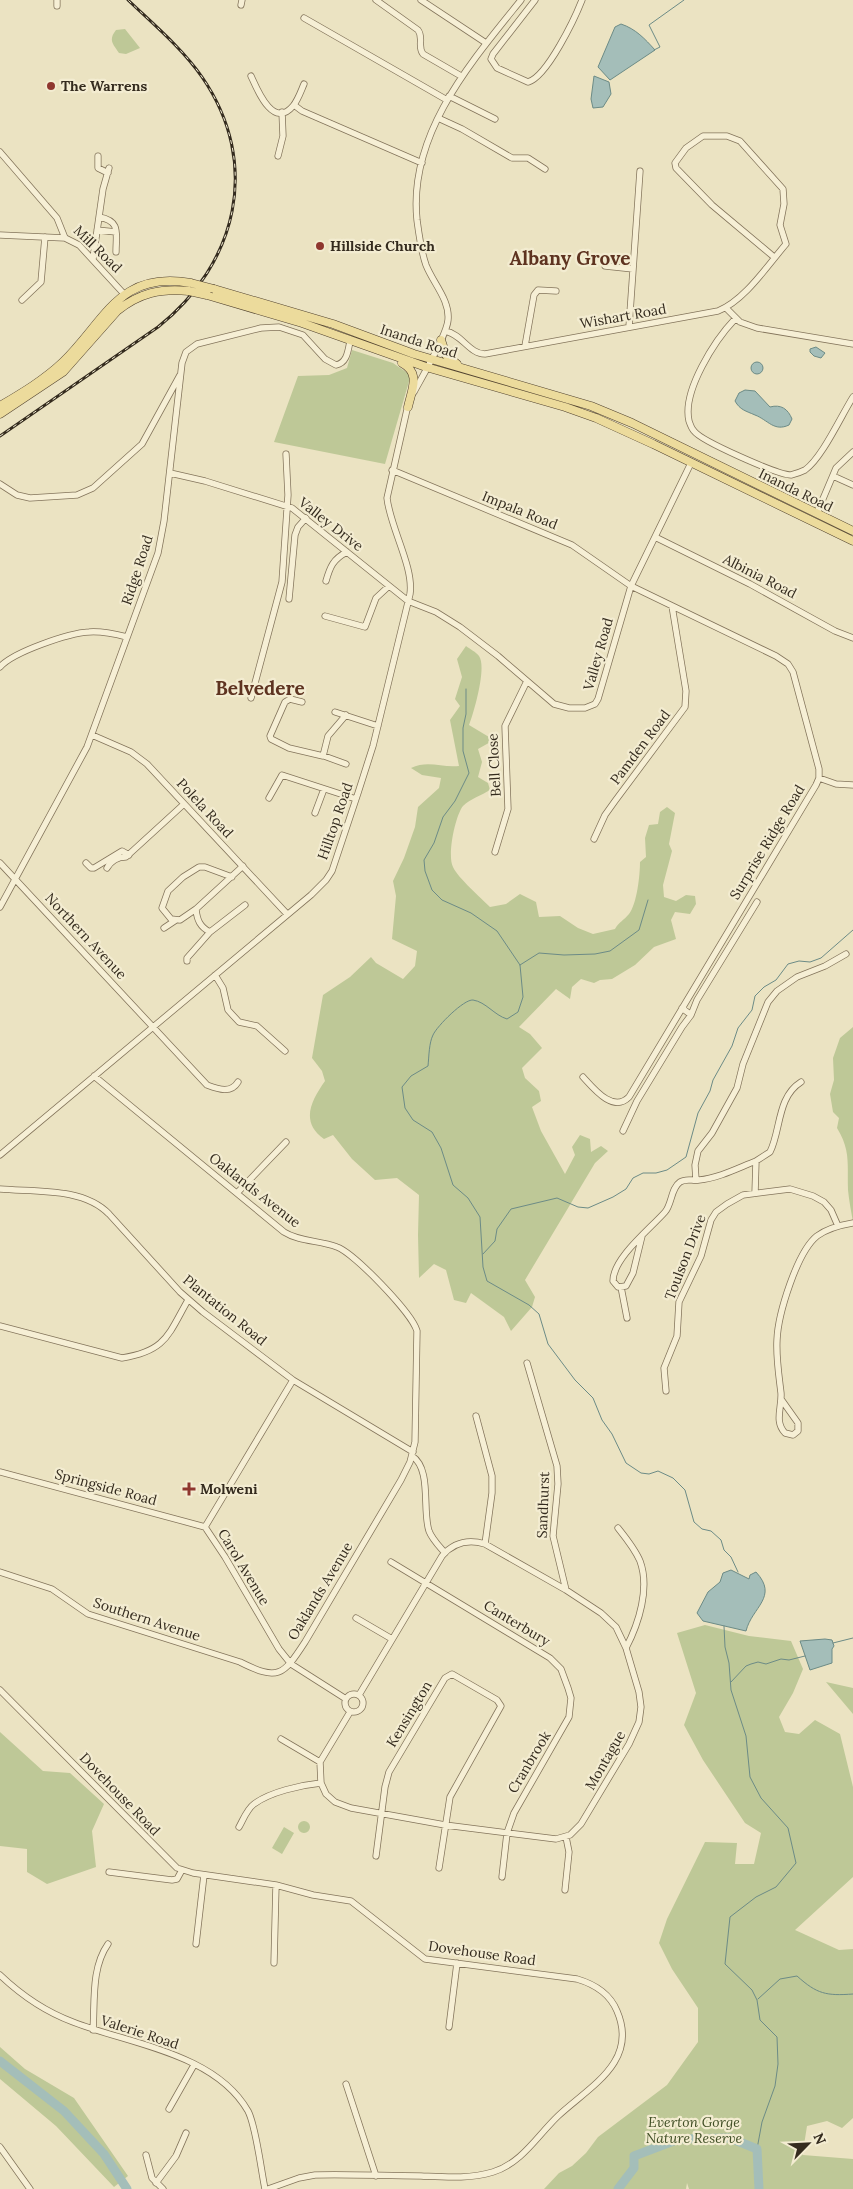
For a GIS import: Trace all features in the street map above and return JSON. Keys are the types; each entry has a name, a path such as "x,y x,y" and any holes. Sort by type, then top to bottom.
{"main road":[{"name":"Inanda Road","path":"0,406 60,365 124,294 142,285 156,281 178,281 207,295 302,323 389,355 582,413 630,434 853,541"},
{"name":"Inanda Road","path":"0,414 63,372 127,303 157,291 190,287 214,289 333,324 430,359 570,399 605,412 853,531"},
{"path":"440,340 449,358 462,368"},
{"path":"389,355 408,366 413,373 408,407"}],"street":[{"path":"376,0 418,30 422,37 420,49 423,54 461,76"},
{"path":"421,0 486,44"},
{"path":"445,331 448,322 448,311 425,261 417,220 417,198 422,163 438,118 461,76 521,0"},
{"path":"535,0 492,54 491,58 497,68 528,82 534,80 551,59 570,28 582,0"},
{"path":"304,18 448,98 495,119"},
{"path":"251,76 265,104 274,111 282,112 294,105 304,84"},
{"path":"294,105 302,111 422,163"},
{"path":"278,156 283,136 282,112"},
{"path":"438,118 462,129 512,158 528,158 545,169"},
{"name":"Wishart Road","path":"445,331 456,334 472,350 480,354 726,308 738,299 786,244 780,225 784,204 783,189 745,145 727,136 707,135 699,138 686,148 675,163 679,172 712,205 774,257"},
{"name":"Mill Road","path":"0,152 57,218 64,238 79,245 124,294"},
{"path":"93,259 108,171 97,167 98,156"},
{"path":"629,327 640,170"},
{"path":"99,217 110,219 114,224 116,252"},
{"path":"97,230 116,232"},
{"path":"0,235 64,238"},
{"path":"22,300 41,282 45,237"},
{"path":"605,266 633,269"},
{"path":"525,346 535,293 540,290 556,291"},
{"path":"726,308 735,319 757,328 853,344"},
{"path":"735,319 720,336 690,394 689,420 694,432 711,443 772,471 790,475 803,471 814,463 853,397"},
{"name":"Ridge Road","path":"0,907 92,736 161,542 184,355 192,346 261,328 279,327 298,332 307,338 325,359 336,365 342,363 345,359 350,341"},
{"name":"Hilltop Road","path":"0,1155 321,886 330,875 378,726 408,601 410,580 388,504 392,470 408,407 445,331"},
{"path":"0,484 17,495 30,498 77,495 93,488 142,444 181,373"},
{"path":"817,513 836,468 853,452"},
{"path":"252,698 282,582 288,495 286,454"},
{"name":"Valley Road","path":"408,601 448,618 498,656 558,706 582,709 594,704 600,694 631,586 691,463"},
{"name":"Impala Road","path":"392,470 568,544 631,586"},
{"name":"Valley Drive","path":"170,472 205,480 227,489 286,505 306,518 408,601"},
{"path":"833,476 853,486"},
{"path":"289,599 295,536 298,527 306,518"},
{"name":"Albinia Road","path":"655,537 762,590 835,631 853,638"},
{"path":"326,581 331,564 336,558 347,552"},
{"path":"325,616 365,627 373,602 389,586"},
{"name":"Surprise Ridge Road","path":"583,1078 611,1102 625,1100 819,778 817,761 796,684 788,664 776,656 631,586"},
{"name":"Pamden Road","path":"594,839 609,809 685,707 686,691 672,606"},
{"path":"0,667 17,654 79,633 102,632 127,637"},
{"name":"Bell Close","path":"495,852 508,809 505,726 527,680"},
{"path":"302,702 290,699 285,702 270,736 271,739 289,748 324,756 346,764"},
{"path":"335,712 378,726"},
{"path":"324,756 328,736 346,715"},
{"name":"Polela Road","path":"92,736 137,755 288,914"},
{"path":"269,798 282,775 356,799"},
{"path":"819,778 836,784 853,785"},
{"path":"315,814 324,789"},
{"path":"107,868 115,859 128,855 184,804"},
{"path":"86,863 91,868 94,868 116,853 122,851 128,855"},
{"name":"Northern Avenue","path":"0,863 207,1085 225,1090 235,1087 238,1082"},
{"path":"164,928 196,909 243,866"},
{"path":"176,920 171,919 162,908 166,894 183,877 199,867 205,867 232,877"},
{"path":"623,1131 637,1101 682,1027 692,1015 697,1000 757,902"},
{"path":"187,961 187,958 210,932 245,905"},
{"path":"196,909 199,924 210,932"},
{"path":"696,1180 695,1165 698,1152 712,1133 737,1088 743,1064 768,1002 777,991 797,977 825,966 846,954"},
{"path":"214,975 223,988 228,1010 239,1022 257,1026 285,1052"},
{"path":"682,1008 692,1015"},
{"name":"Oaklands Avenue","path":"94,1076 290,1236 336,1246 351,1255 412,1321 417,1335 416,1430 413,1454 392,1496 291,1664"},
{"path":"621,1288 613,1283 614,1270 667,1209 678,1183 684,1180 718,1176 756,1161 770,1152 785,1102 792,1088 801,1082"},
{"path":"236,1193 286,1142"},
{"path":"755,1193 756,1161"},
{"name":"Plantation Road","path":"0,1189 70,1195 100,1206 188,1300 293,1380 413,1454"},
{"name":"Toulson Drive","path":"666,1392 664,1368 677,1336 679,1302 703,1252 713,1216 734,1199 755,1193 788,1189 813,1196 824,1202 838,1226"},
{"path":"782,1398 798,1423 798,1431 793,1436 784,1433 779,1424 782,1398 777,1339 784,1304 797,1269 809,1245 821,1233 838,1226 853,1223"},
{"path":"621,1288 627,1284 633,1273 642,1236"},
{"path":"621,1288 627,1318"},
{"path":"0,1326 122,1358 142,1354 160,1345 188,1300"},
{"name":"Sandhurst","path":"527,1363 557,1466 558,1484 552,1536 566,1590"},
{"name":"Carol Avenue","path":"293,1380 205,1527 225,1557 279,1650 291,1664 346,1698"},
{"path":"476,1416 492,1476 491,1503 485,1544"},
{"path":"359,1695 445,1553 430,1534 427,1524 422,1470 413,1454"},
{"name":"Springside Road","path":"0,1472 205,1527"},
{"path":"618,1528 638,1556 644,1578 641,1606 626,1648"},
{"name":"Montague","path":"445,1553 462,1542 485,1544 566,1590 612,1622 620,1633 626,1648 640,1702 637,1728 581,1824 577,1830 566,1837"},
{"name":"Canterbury","path":"391,1562 553,1660 563,1675 571,1703"},
{"name":"Southern Avenue","path":"0,1572 58,1592 88,1614 240,1662 261,1673 273,1673 291,1664"},
{"path":"356,1618 392,1639"},
{"name":"Kensington","path":"381,1813 387,1780 392,1766 445,1678 452,1674 497,1700 501,1706 451,1793 444,1825"},
{"name":"Dovehouse Road","path":"0,1690 171,1864 182,1870 276,1885 313,1895 351,1901 423,1958 572,1978 592,1984 609,1998 618,2013 623,2032 619,2053 612,2067 559,2115 519,2158 504,2168 488,2173 459,2177 307,2176 267,2189"},
{"path":"350,1712 345,1705 346,1698 351,1695 359,1695"},
{"path":"350,1712 357,1712 362,1709 364,1703 359,1695"},
{"name":"Cranbrook","path":"502,1877 507,1833 517,1806 567,1722 571,1703"},
{"path":"350,1712 320,1762 321,1783 328,1796 339,1804 444,1825 547,1839 566,1837 569,1852 565,1890"},
{"path":"281,1739 320,1762"},
{"path":"239,1827 248,1811 257,1802 291,1788 321,1783"},
{"path":"376,1856 381,1813"},
{"path":"439,1868 444,1825"},
{"path":"109,1872 174,1880 178,1878 182,1870"},
{"path":"196,1944 204,1875"},
{"path":"274,1963 276,1885"},
{"path":"93,2030 96,1968 100,1956 108,1944"},
{"path":"449,2027 457,1963"},
{"name":"Valerie Road","path":"0,1975 15,1989 43,2008 93,2030 166,2051 224,2083 247,2110 267,2189"},
{"path":"169,2109 194,2066"},
{"path":"346,2084 376,2176"},
{"path":"156,2183 178,2152 186,2133"},
{"path":"0,2147 30,2189"},
{"path":"146,2155 150,2176 163,2189"}],"green space":[{"path":"125,29 140,48 126,54 119,53 112,39 116,30"},
{"path":"352,350 393,363 409,374 410,378 385,464 274,442 298,376 329,375 347,368"},
{"path":"466,646 479,656 482,670 479,690 469,725 494,740 478,749 482,762 478,777 488,783 490,790 463,806 457,818 451,846 451,862 460,877 490,907 506,904 520,894 536,902 539,917 560,916 578,928 593,934 615,929 629,914 636,897 640,862 646,857 645,838 649,825 658,824 660,812 667,807 675,813 669,844 672,851 663,885 664,897 676,901 686,895 695,896 696,904 690,914 675,912 671,920 676,939 654,947 635,965 612,979 600,980 594,983 581,979 572,987 570,999 556,989 519,1027 530,1034 542,1048 522,1068 525,1078 539,1091 541,1101 532,1107 541,1131 565,1174 575,1155 572,1147 580,1135 590,1139 591,1152 601,1146 608,1151 595,1163 525,1280 535,1297 532,1307 511,1331 504,1317 471,1293 466,1303 454,1300 446,1270 434,1264 419,1278 419,1195 397,1178 375,1180 352,1159 333,1135 324,1139 312,1126 310,1118 312,1104 325,1081 322,1071 312,1058 323,995 350,977 371,957 376,963 403,979 415,966 417,951 392,939 396,896 393,881 404,858 415,827 418,807 439,788 441,778 422,775 411,768 429,764 459,766 450,720 460,706 455,699 462,677 457,659"},
{"path":"853,1027 853,1222 848,1190 846,1151 837,1128 839,1118 833,1112 830,1094 834,1080 833,1058 840,1038"},
{"name":"Everton Gorge Nature Reserve","path":"705,1625 749,1636 791,1641 803,1669 793,1693 779,1717 785,1732 799,1734 815,1720 840,1734 853,1787 853,1877 795,1930 839,1950 853,1949 853,2118 842,2128 827,2121 807,2126 804,2145 798,2147 803,2155 853,2159 853,2189 689,2189 687,2183 686,2189 544,2189 559,2173 572,2166 586,2153 598,2137 667,2085 698,2042 698,2008 672,1969 659,1943 667,1919 705,1842 737,1843 735,1864 754,1864 761,1833 745,1823 703,1760 684,1725 696,1693 677,1633"},
{"path":"826,1682 853,1688 853,1714"},
{"path":"0,1732 43,1771 70,1773 104,1804 92,1831 96,1867 47,1884 27,1872 27,1849 0,1846"},
{"path":"302,1821 306,1821 310,1827 306,1833 302,1833 298,1829 298,1825"},
{"path":"284,1827 294,1833 282,1854 272,1848"},
{"path":"0,2047 25,2069 74,2098 128,2176 114,2187 56,2126 0,2079"}],"water":[{"path":"621,24 644,38 655,50 610,80 598,67 615,27"},
{"path":"594,76 609,82 611,94 603,107 593,108 591,99"},
{"path":"816,347 825,353 821,358 814,356 810,352 810,349"},
{"path":"755,362 759,362 763,368 759,374 755,374 751,370 751,366"},
{"path":"745,390 755,391 770,407 778,406 786,410 792,419 789,425 784,427 775,426 741,408 735,401 739,393"},
{"path":"731,1570 749,1579 750,1575 756,1572 765,1588 762,1602 746,1631 703,1621 697,1613 708,1592 720,1582 723,1573"},
{"path":"832,1640 834,1646 832,1649 832,1663 810,1670 800,1641"}],"waterway":[{"path":"654,50 660,47 649,25 684,0"},
{"path":"466,689 463,751 469,773 455,801 443,817 434,843 424,860 425,871 432,890 442,900 471,913 497,931 520,965 523,997 518,1012 507,1019 482,1003 473,1000 451,1014 433,1035 428,1066 411,1076 402,1087 405,1108 413,1120 432,1132 441,1148 453,1185 468,1198 480,1217 483,1267 487,1281 529,1305 539,1314 548,1344 575,1380 593,1398 602,1420 612,1434 626,1463 641,1473 649,1474 658,1471 673,1478 685,1490 694,1522 702,1529 711,1531 721,1540 724,1550 731,1557 738,1572"},
{"path":"520,965 539,953 564,955 595,954 610,951 639,930 648,900"},
{"path":"483,1254 495,1241 497,1229 511,1209 557,1198 578,1207 588,1208 626,1189 633,1178 643,1173 656,1173 667,1170 686,1157 698,1113 710,1091 713,1080 732,1046 738,1028 752,1010 755,996 764,987 776,980 788,964 799,961 810,962 821,958 853,930"},
{"path":"724,1626 731,1690 746,1736 750,1777 761,1798 788,1828 796,1863 776,1887 756,1897 730,1917 725,1964 752,1990 757,2000 760,2020 777,2037 778,2064 775,2086 762,2122 757,2149"},
{"path":"833,1643 853,1638"},
{"path":"731,1682 746,1666 751,1664 758,1662 766,1664 781,1659 789,1660 805,1656"},
{"path":"758,1999 780,1979 797,1976 810,1987 822,1992 836,1995 853,1994"},
{"path":"0,2061 64,2111 104,2154 127,2189"},
{"path":"618,2189 634,2168 634,2156 679,2139 730,2138 757,2149 759,2189"}],"railway":[{"path":"0,436 158,327 185,302 207,274 222,243 232,211 235,178 232,144 221,110 202,77 186,56 128,0"}],"place":[{"name":"The Warrens","path":"51,86"},
{"name":"Hillside Church","path":"320,246"},
{"name":"Molweni","path":"189,1489"}],"district":[{"name":"Albany Grove","path":"570,258"},
{"name":"Belvedere","path":"260,688"}]}
